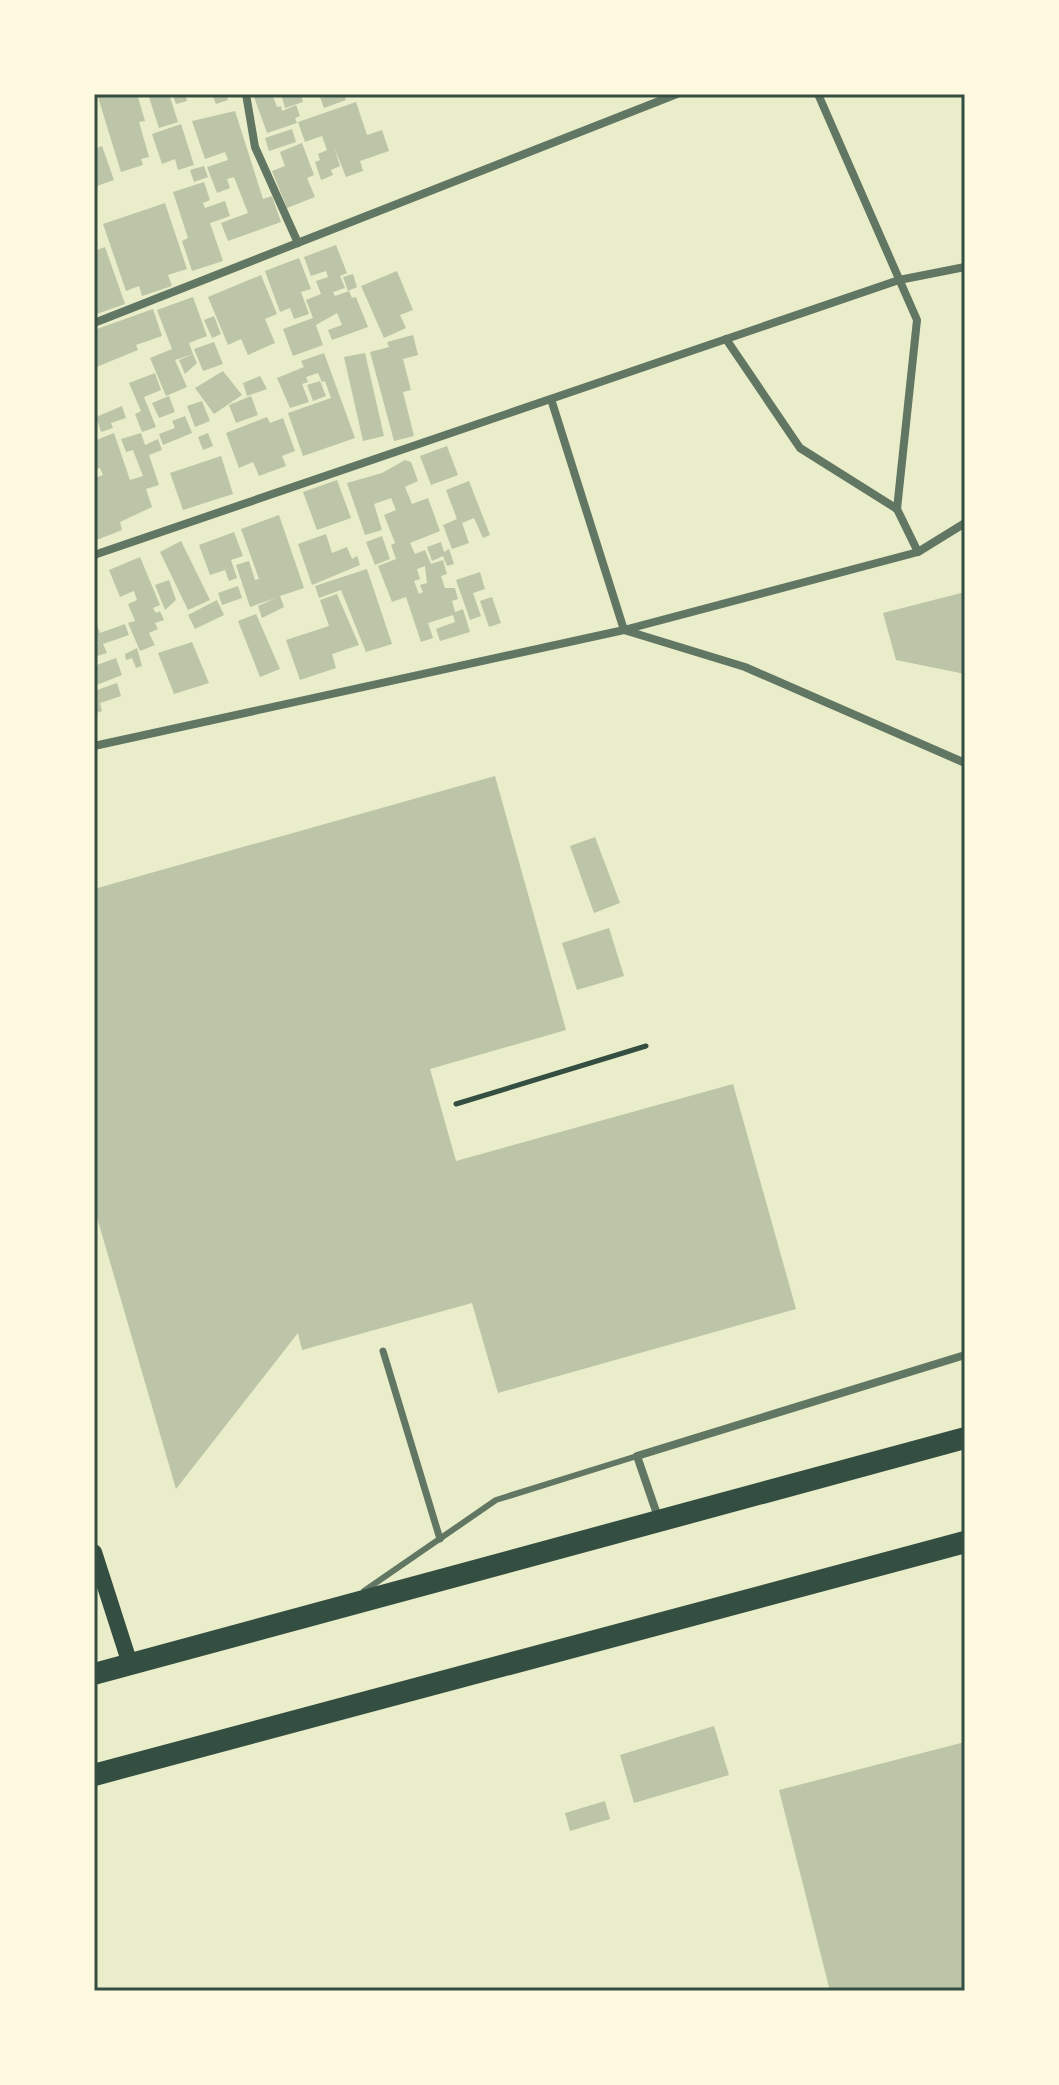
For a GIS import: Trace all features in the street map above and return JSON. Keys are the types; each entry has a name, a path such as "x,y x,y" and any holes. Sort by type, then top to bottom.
{"highway":[{"path":"94,1674 965,1438"},
{"path":"94,1775 965,1542"}],"main road":[{"path":"94,1552 130,1664"}],"street":[{"path":"246,94 255,147 298,243"},
{"path":"94,323 677,94"},
{"path":"818,94 917,320 897,509"},
{"path":"94,555 899,280 965,267"},
{"path":"726,339 800,448 897,509 918,552"},
{"path":"551,399 624,630"},
{"path":"94,746 624,630 918,552 965,523"},
{"path":"624,630 745,667 965,763"},
{"path":"383,1351 440,1539"},
{"path":"660,1521 637,1456 965,1355"}],"lane":[{"path":"341,1607 496,1500 637,1456"}],"path":[{"path":"456,1104 646,1046"}],"building":[{"path":"97,94 138,97 145,121 139,122 149,157 141,159 143,165 121,172"},
{"path":"148,94 169,94 178,122 159,128"},
{"path":"172,94 185,94 187,101 176,104"},
{"path":"212,94 226,94 228,100 216,104"},
{"path":"253,94 272,94 282,111 296,105 300,116 295,118 297,123 267,133"},
{"path":"281,94 301,94 303,102 285,108"},
{"path":"319,94 344,94 346,100 324,108"},
{"path":"356,102 367,135 382,130 389,151 360,161 363,171 346,177 334,147 340,166 331,170 333,175 321,180 315,162 320,160 318,154 327,150 322,136 305,142 298,122"},
{"path":"235,111 263,199 272,196 281,222 228,241 221,223 248,213 234,177 227,179 230,188 217,193 207,167 228,160 225,152 205,159 192,121"},
{"path":"181,124 194,165 178,170 175,159 162,164 152,134"},
{"path":"292,129 296,142 269,151 265,138"},
{"path":"302,143 314,175 307,178 315,197 287,208 272,171 285,166 280,152"},
{"path":"102,146 114,180 94,187 94,149"},
{"path":"204,166 208,177 194,182 190,170"},
{"path":"204,182 210,200 203,203 205,208 225,201 230,216 210,223 223,261 192,271 182,241 188,238 173,192"},
{"path":"165,203 187,269 168,275 172,286 142,296 139,286 126,291 103,224"},
{"path":"336,245 347,273 340,276 345,288 333,292 335,296 349,291 352,298 356,297 368,327 332,340 328,330 342,325 337,313 316,325 323,345 293,356 283,329 313,318 306,300 321,294 316,281 328,277 326,271 311,276 304,257"},
{"path":"105,247 125,304 94,315 94,251"},
{"path":"299,258 311,289 301,292 309,314 294,319 290,308 280,312 265,271"},
{"path":"397,271 413,310 400,315 406,328 384,338 361,286"},
{"path":"353,274 357,287 348,291 343,277"},
{"path":"261,275 277,314 265,319 275,343 248,355 241,339 228,345 208,297"},
{"path":"193,297 207,336 189,343 193,354 175,360 187,387 166,396 150,358 172,349 157,310"},
{"path":"153,309 162,336 136,345 138,350 94,368 94,330"},
{"path":"214,316 221,334 212,338 204,320"},
{"path":"413,335 418,355 403,359 411,390 403,392 414,436 394,441 370,352 389,347 387,342"},
{"path":"214,342 223,364 203,371 194,349"},
{"path":"324,353 355,438 303,456 288,413 331,398 325,381 322,382 318,373 306,377 308,382 302,384 309,402 290,408 277,378 304,367 301,361"},
{"path":"365,353 384,436 363,441 344,357"},
{"path":"193,354 197,363 185,374 179,360"},
{"path":"223,371 242,395 214,414 195,388"},
{"path":"155,373 161,390 144,397 156,427 142,432 135,414 141,411 129,383"},
{"path":"260,376 267,389 247,396 243,383"},
{"path":"320,381 326,396 313,401 307,385"},
{"path":"169,396 175,412 159,418 152,403"},
{"path":"251,396 258,415 236,423 229,405"},
{"path":"202,401 210,421 195,427 187,406"},
{"path":"122,406 126,418 111,423 113,428 101,432 96,417"},
{"path":"185,416 192,433 163,445 159,434 175,428 172,421"},
{"path":"267,417 270,423 283,418 295,451 282,456 286,466 259,476 253,462 239,468 226,433"},
{"path":"114,433 130,480 143,476 133,450 126,452 121,439 141,433 145,445 158,439 162,450 149,455 159,485 146,489 152,507 120,522 122,530 94,541 94,478 103,475 100,468 94,470 94,441"},
{"path":"208,433 213,446 203,450 198,437"},
{"path":"447,446 458,475 431,485 420,456"},
{"path":"221,456 233,494 183,510 170,473"},
{"path":"405,460 411,462 418,481 405,487 412,504 428,498 440,531 410,543 415,554 425,550 431,564 443,560 447,574 441,576 445,588 455,588 458,599 452,601 455,612 463,609 470,632 440,641 436,629 455,622 453,615 428,623 433,638 421,642 406,597 392,602 378,566 396,559 391,545 395,543 384,515 396,510 391,498 374,504 382,530 365,535 347,483 382,473","holes":["425,566 427,583 420,585 423,592 419,594 414,581 420,579 417,569"]},
{"path":"337,480 351,518 317,530 303,492"},
{"path":"469,481 490,535 483,538 474,518 462,523 469,543 452,549 443,525 457,519 446,490"},
{"path":"279,515 304,588 280,596 284,607 262,618 258,606 276,598 250,607 236,565 249,561 255,580 259,579 241,529"},
{"path":"234,532 243,556 231,560 237,578 229,581 225,570 210,575 199,545"},
{"path":"326,534 332,553 347,547 352,559 357,556 360,565 312,585 298,544"},
{"path":"382,536 390,559 375,565 366,542"},
{"path":"181,541 210,600 188,610 160,552"},
{"path":"441,542 444,552 449,549 454,564 447,566 443,556 432,561 427,547"},
{"path":"140,557 160,605 153,608 156,613 160,611 164,620 155,623 158,629 149,633 155,645 140,651 128,623 135,621 128,604 137,600 134,591 120,597 109,570"},
{"path":"367,569 392,644 366,652 341,590 319,598 315,586"},
{"path":"480,572 485,589 473,593 481,616 470,620 456,580"},
{"path":"169,580 176,600 165,610 155,585"},
{"path":"238,586 242,598 222,605 218,593"},
{"path":"965,592 965,674 896,660 883,613"},
{"path":"337,594 359,645 332,654 336,668 300,680 286,640 329,626 320,600"},
{"path":"492,597 501,623 489,627 480,601"},
{"path":"217,600 224,615 195,629 188,615"},
{"path":"256,614 280,669 260,677 238,621"},
{"path":"94,617 100,633 125,624 129,635 103,644 107,653 94,657"},
{"path":"192,642 209,683 174,694 158,653"},
{"path":"137,648 142,666 136,668 132,658 126,660 125,654"},
{"path":"116,658 122,675 94,686 94,666"},
{"path":"117,683 121,696 100,703 102,711 94,714 94,691"},
{"path":"495,776 566,1030 430,1069 456,1161 733,1084 796,1309 498,1393 472,1303 302,1350 298,1333 176,1489 94,1207 94,889"},
{"path":"595,837 620,903 594,913 570,846"},
{"path":"609,928 624,976 577,990 562,943"},
{"path":"714,1726 729,1775 634,1803 620,1755"},
{"path":"965,1742 965,1991 830,1991 779,1790"},
{"path":"605,1801 610,1819 570,1831 565,1813"}]}
